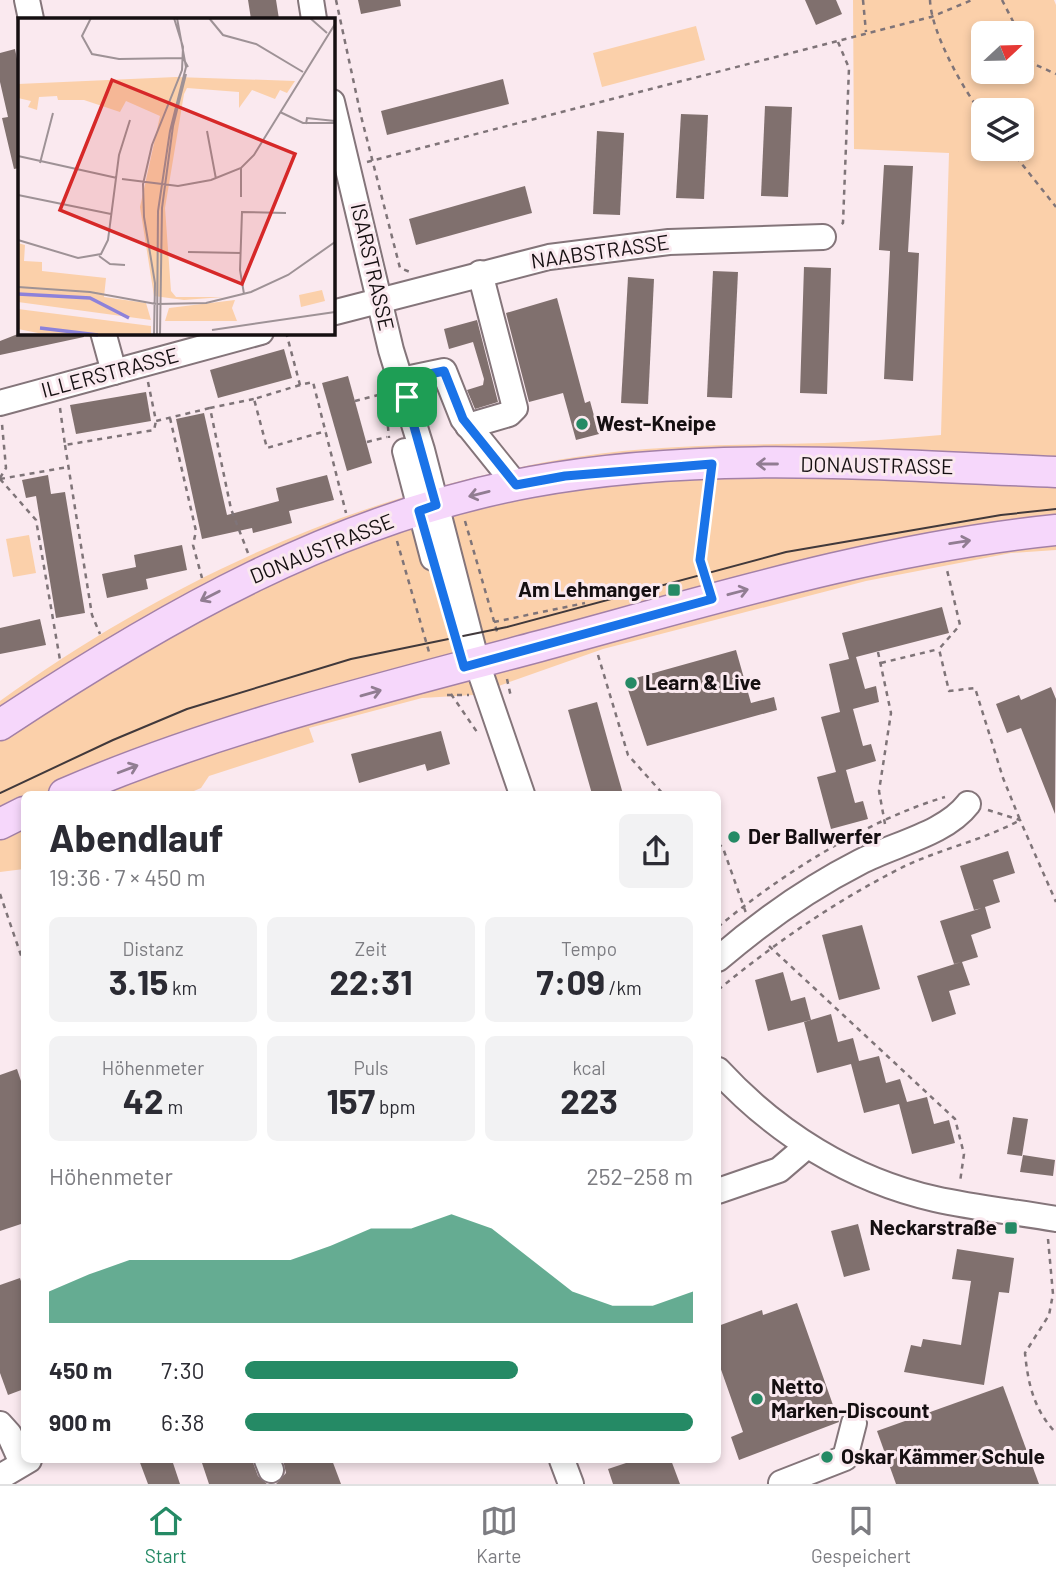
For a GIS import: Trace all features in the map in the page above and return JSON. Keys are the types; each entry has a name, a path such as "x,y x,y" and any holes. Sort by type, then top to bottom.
{"main road":[{"name":"DONAUSTRASSE","path":"0,725 108,654 216,593 316,548 428,508 516,485 565,476 712,464 831,464 1056,472"},
{"path":"72,791 211,740 712,599 902,552 1056,530"},
{"path":"0,824 21,814"}],"street":[{"path":"27,0 31,18"},
{"path":"310,0 314,18"},
{"name":"ISARSTRASSE","path":"334,110 391,350 400,435 428,508"},
{"name":"NAABSTRASSE","path":"380,300 549,257 615,247 735,237 824,237"},
{"path":"468,426 509,414 515,408 480,273"},
{"path":"334,312 380,300"},
{"path":"104,334 114,372"},
{"name":"ILLERSTRASSE","path":"0,403 254,334"},
{"name":"ISARSTRASSE","path":"391,350 393,387 428,508"},
{"path":"393,387 444,371 468,426 516,485"},
{"path":"428,508 470,665 480,715 518,791"},
{"path":"721,957 752,931 821,884 898,857 957,819 968,804"},
{"path":"721,1073 754,1106 807,1146 868,1177 933,1199 1052,1228"},
{"path":"721,1190 779,1170 807,1146"},
{"path":"780,1483 845,1458 855,1423"},
{"path":"0,1424 21,1454"},
{"path":"0,1477 22,1463"},
{"path":"563,1463 571,1484"}],"path":[{"path":"336,0 400,268 415,274"},
{"path":"863,0 866,32"},
{"path":"930,0 931,17 971,98"},
{"path":"348,167 931,17 972,0"},
{"path":"1002,0 1013,21"},
{"path":"824,237 843,223 849,68 837,41"},
{"path":"1034,64 1056,74"},
{"path":"1020,161 1056,207"},
{"path":"287,334 300,385"},
{"path":"65,444 154,430 156,421 145,364"},
{"path":"156,421 254,399 313,382 347,517"},
{"path":"355,401 393,387"},
{"path":"57,388 92,615 103,641"},
{"path":"242,392 244,400"},
{"path":"254,399 267,448 326,431"},
{"path":"0,403 6,468 0,478"},
{"path":"210,408 231,509 249,556"},
{"path":"170,418 196,531 192,545 203,582"},
{"path":"367,442 388,437"},
{"path":"712,464 700,560 712,599"},
{"path":"61,667 36,520 0,479 68,467"},
{"path":"881,663 939,649 961,625 946,567"},
{"path":"494,622 585,603"},
{"path":"939,649 949,691"},
{"path":"596,650 628,755 660,791"},
{"path":"878,652 891,713 880,791 898,857"},
{"path":"968,804 1020,820 1056,901"},
{"path":"721,846 752,931 955,1119 964,1154 957,1203"},
{"path":"0,894 21,955"},
{"path":"1052,1228 1053,1294 1049,1315 1025,1353 1033,1399 1044,1421 1056,1433"}],"shaded area":[{"path":"853,0 1054,0 1056,550 1011,553 866,581 603,649 473,695 422,698 309,728 314,742 209,776 201,788 194,791 21,791 21,869 0,872 0,701 133,615 202,578 347,516 498,472 576,457 669,447 839,442 941,435 949,153 854,149"},
{"path":"696,26 705,60 602,87 593,53"},
{"path":"29,535 36,573 13,577 6,539"}],"building":[{"path":"248,0 276,0 279,18 251,18"},
{"path":"358,0 400,0 401,6 361,14"},
{"path":"805,0 836,0 842,14 816,25"},
{"path":"15,49 18,64 18,168 14,169 2,118 8,117 0,82 0,53"},
{"path":"503,79 509,104 387,135 381,111"},
{"path":"765,106 792,107 788,197 761,196"},
{"path":"681,114 708,115 704,199 676,198"},
{"path":"597,131 624,133 620,215 593,214"},
{"path":"884,165 913,166 908,252 919,253 913,381 884,379 890,251 879,250"},
{"path":"525,186 532,213 416,245 409,219"},
{"path":"804,267 831,268 827,394 800,393"},
{"path":"713,271 738,272 732,398 707,397"},
{"path":"628,277 654,279 648,404 621,403"},
{"path":"557,298 585,403 590,401 599,434 576,440 563,393 529,402 506,313"},
{"path":"477,320 498,402 475,409 467,390 483,385 484,379 473,342 449,349 444,329"},
{"path":"18,334 83,334 84,337 0,355 0,341"},
{"path":"284,349 292,378 218,398 210,370"},
{"path":"348,376 372,463 347,471 322,383"},
{"path":"146,392 151,421 76,434 70,405"},
{"path":"204,413 227,515 279,501 276,488 327,475 334,500 289,511 292,523 253,533 252,528 202,539 176,419"},
{"path":"48,475 51,494 65,492 85,613 56,618 36,496 26,498 22,480"},
{"path":"182,545 187,570 146,579 148,589 107,598 102,574 136,567 134,555"},
{"path":"942,607 949,633 856,657 865,689 876,686 879,702 853,709 863,746 871,744 876,761 846,770 855,803 863,801 868,819 831,829 817,777 836,772 821,717 840,712 829,664 849,659 842,633"},
{"path":"40,619 46,645 0,654 0,628"},
{"path":"736,650 751,703 774,697 777,710 647,746 625,681"},
{"path":"1051,687 1056,699 1055,814 1021,728 1007,733 996,704 1019,695 1021,700"},
{"path":"597,702 622,791 591,791 568,710"},
{"path":"441,731 450,764 427,771 425,764 359,783 351,754"},
{"path":"1008,851 1015,873 993,880 1000,902 985,907 991,928 971,935 978,957 962,962 970,985 949,991 956,1014 932,1022 917,976 961,962 954,964 940,921 982,908 974,910 960,866"},
{"path":"862,925 880,989 839,1000 822,935"},
{"path":"783,972 791,1001 805,997 811,1020 768,1031 755,980"},
{"path":"831,1014 838,1042 853,1038 859,1061 879,1056 886,1083 900,1079 907,1102 927,1097 934,1124 949,1120 955,1143 912,1154 899,1104 864,1113 851,1064 817,1073 804,1022"},
{"path":"17,1069 21,1081 21,1224 0,1231 0,1075"},
{"path":"1013,1117 1028,1119 1022,1156 1007,1154"},
{"path":"1023,1155 1055,1160 1053,1176 1020,1172"},
{"path":"858,1224 870,1270 844,1277 831,1231"},
{"path":"957,1249 1014,1258 1009,1293 999,1292 984,1385 904,1372 911,1345 921,1347 923,1339 961,1345 971,1281 952,1279"},
{"path":"20,1278 21,1281 21,1390 8,1395 0,1373 0,1285"},
{"path":"797,1303 839,1422 739,1460 731,1437 743,1432 721,1370 721,1325 762,1310 763,1315"},
{"path":"1003,1386 1039,1484 896,1484 877,1431"},
{"path":"140,1463 173,1463 180,1484 148,1484"},
{"path":"202,1463 253,1463 258,1476 267,1484 209,1484"},
{"path":"284,1463 333,1463 341,1484 276,1484 286,1473"},
{"path":"626,1463 672,1463 680,1484 613,1484 608,1469"}],"tram line":[{"path":"0,793 187,709 351,659 507,627 786,552 1001,515 1056,509"}],"place":[{"name":"West-Kneipe","path":"582,424"},
{"name":"Am Lehmanger","path":"674,590"},
{"name":"Learn & Live","path":"631,683"},
{"name":"Der Ballwerfer","path":"734,837"},
{"name":"Neckarstraße","path":"1011,1228"},
{"name":"Netto Marken-Discount","path":"757,1399"},
{"name":"Oskar Kämmer Schule","path":"827,1457"}],"route":[{"path":"444,371 452,385 463,419 516,485 565,476 712,464 700,560 712,599 464,667 419,511 436,505 407,397 401,380 444,371"}]}
